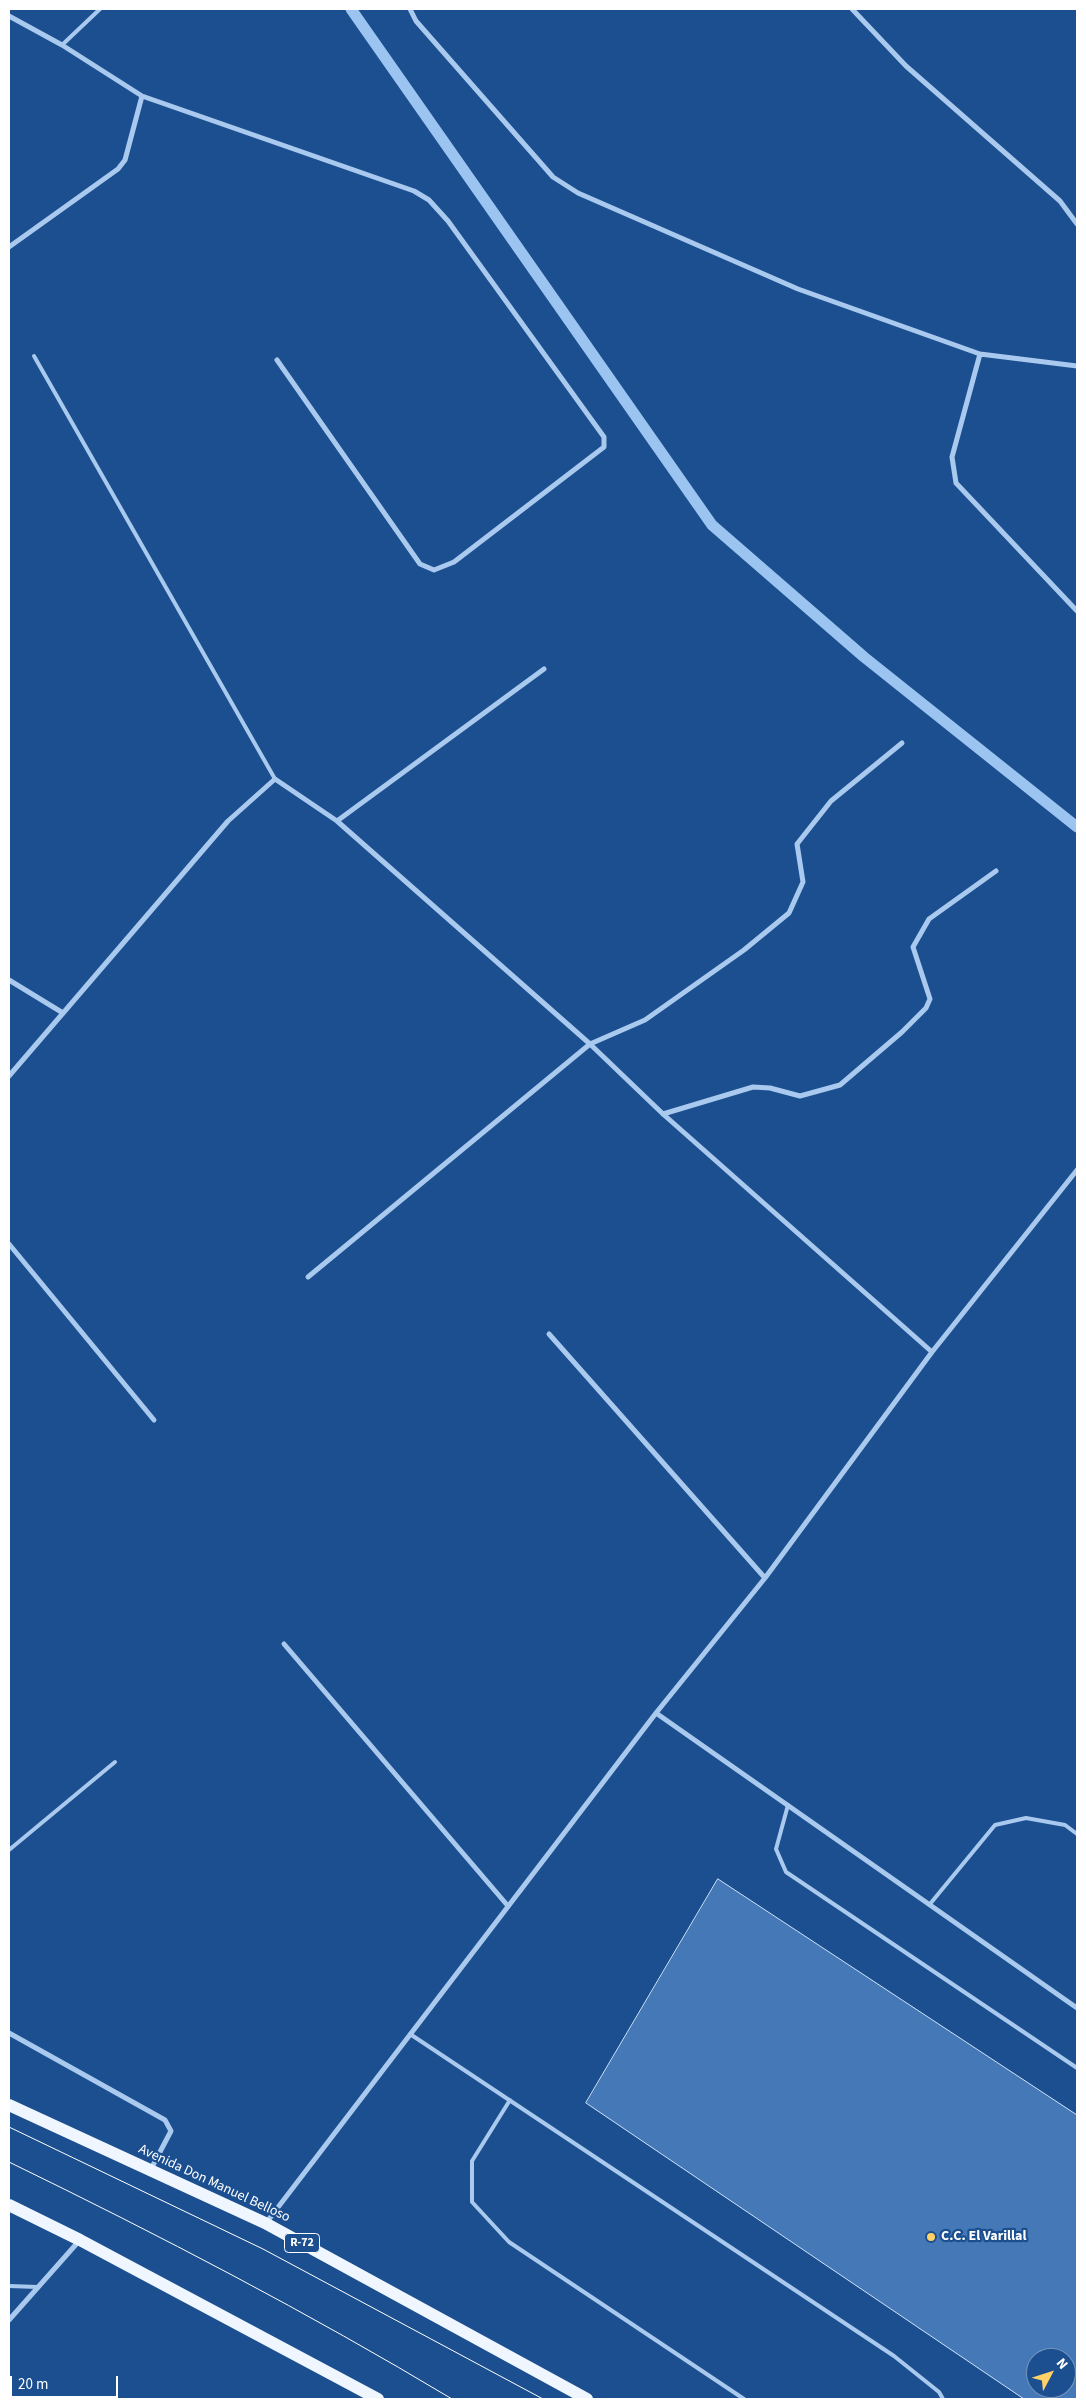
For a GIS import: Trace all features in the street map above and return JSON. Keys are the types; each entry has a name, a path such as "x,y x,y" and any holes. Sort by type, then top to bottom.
{"main road":[{"name":"Avenida Don Manuel Belloso","path":"9,2105 265,2223 587,2399"},
{"path":"9,2205 80,2240 378,2399"}],"street":[{"path":"410,9 416,21 553,177 578,193 798,289 980,354 1077,366"},
{"path":"852,9 906,66 1060,201 1077,224"},
{"path":"9,16 62,45 142,96 414,191 429,200 448,221 604,437 604,448 454,562 434,570 420,564 277,360"},
{"path":"9,247 118,169 125,160 142,96"},
{"path":"980,354 952,457 956,483 1077,611"},
{"path":"337,821 544,669"},
{"path":"308,1278 590,1044 645,1020 744,950 789,913 803,882 797,844 831,801 902,743"},
{"path":"9,1076 228,821 275,779 337,821 590,1044 663,1114 932,1352"},
{"path":"663,1114 753,1087 770,1088 800,1096 840,1085 902,1032 926,1008 930,999 913,947 929,918 996,871"},
{"path":"9,980 64,1013"},
{"path":"265,2223 656,1713 765,1578 932,1352 1077,1170"},
{"path":"9,1244 154,1420"},
{"path":"549,1334 765,1578"},
{"path":"284,1644 508,1906"},
{"path":"656,1713 1077,2008"},
{"path":"9,2033 164,2120 171,2131 151,2170"},
{"path":"9,2320 80,2240"}],"lane":[{"path":"62,45 100,9"},
{"path":"34,356 275,779"},
{"path":"9,1850 115,1762"},
{"path":"788,1805 776,1849 786,1872 1077,2068"},
{"path":"930,1904 995,1825 1026,1818 1065,1825 1077,1834"},
{"path":"410,2034 894,2356 939,2392 943,2399"},
{"path":"510,2100 472,2161 472,2202 509,2242 744,2399"},
{"path":"9,2286 38,2287"}],"building":[{"name":"C.C. El Varillal","path":"718,1879 1077,2115 1077,2399 1024,2399 586,2103"}],"waterway":[{"path":"351,9 712,525 864,657 1077,827"}],"tram line":[{"path":"9,2127 263,2249 543,2399"},
{"path":"9,2162 289,2305 452,2399"}],"place":[{"name":"C.C. El Varillal","path":"931,2237"}]}
